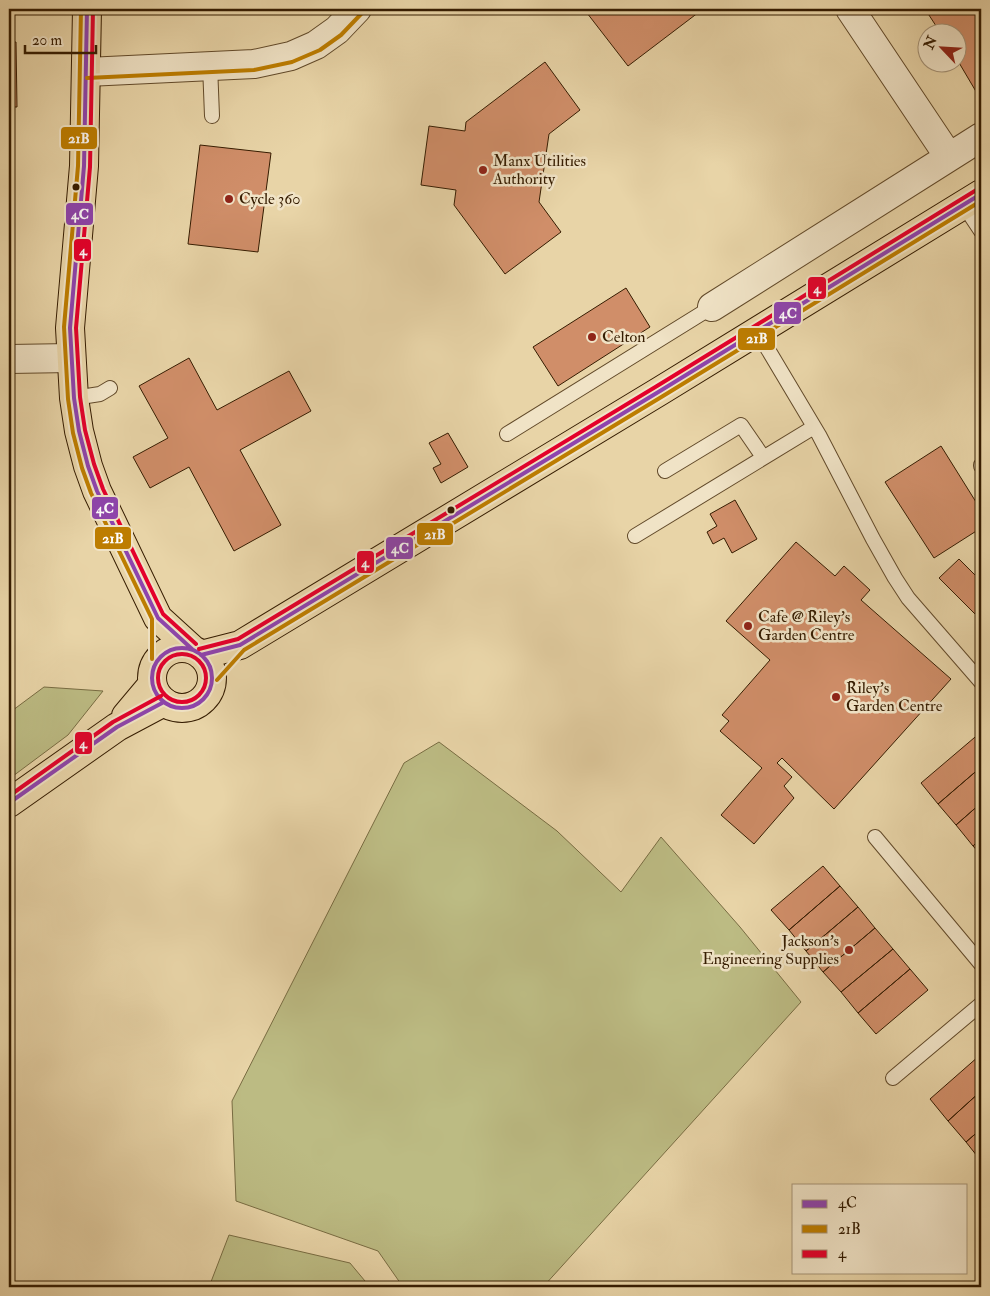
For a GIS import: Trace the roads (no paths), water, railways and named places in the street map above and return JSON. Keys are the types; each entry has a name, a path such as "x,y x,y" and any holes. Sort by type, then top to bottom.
{"main road":[{"path":"87,9 84,166 70,328 74,398 79,430 88,466 97,491 158,618 202,660 211,686 207,695 200,702 182,708 172,706 158,693 152,676 158,659 165,653 182,647 202,660"},
{"path":"202,660 240,645 660,392 972,199"},
{"path":"158,618 158,659"},
{"path":"9,803 117,727 158,693"}],"street":[{"path":"87,72 254,64 291,56 316,45 337,30 357,9"},
{"path":"850,9 949,157"},
{"path":"712,307 981,137"},
{"path":"9,359 71,358"}],"lane":[{"path":"210,65 212,116"},
{"path":"972,199 981,232"},
{"path":"507,434 712,307"},
{"path":"757,331 814,427 873,539 904,592 981,682"},
{"path":"74,398 100,394 110,388"},
{"path":"665,471 741,425 762,457"},
{"path":"634,536 814,427"},
{"path":"875,837 981,964"},
{"path":"893,1078 981,1004"}],"place":[{"name":"Manx Utilities Authority","path":"483,170"},
{"name":"Cycle 360","path":"229,199"},
{"name":"Celton","path":"592,337"},
{"name":"Cafe @ Riley's Garden Centre","path":"748,626"},
{"name":"Riley's Garden Centre","path":"836,697"},
{"name":"Jackson's Engineering Supplies","path":"849,950"}]}
